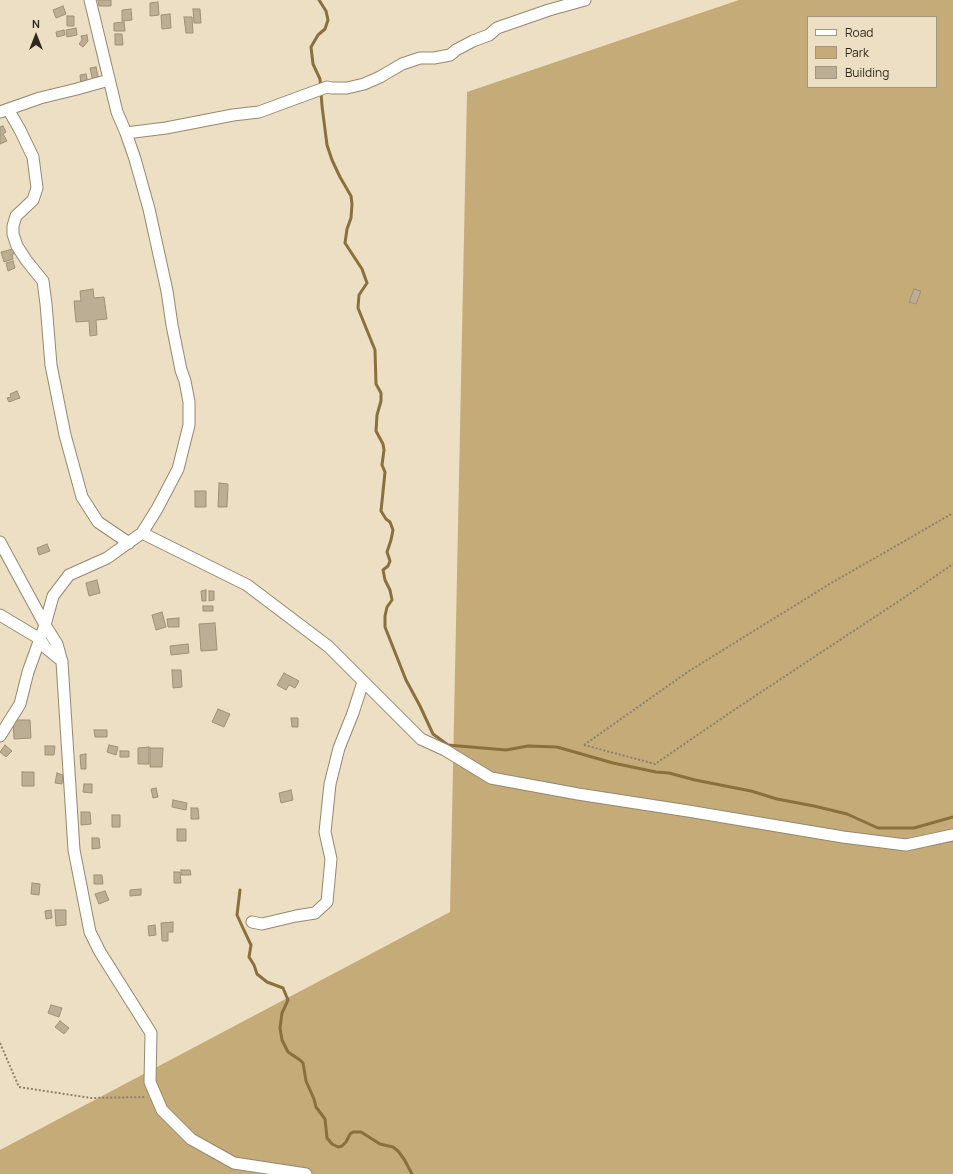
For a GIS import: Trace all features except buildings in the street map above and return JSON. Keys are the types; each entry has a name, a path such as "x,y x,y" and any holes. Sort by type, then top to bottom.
{"street":[{"path":"0,736 20,704 28,672 45,625 53,596 69,575 107,558 142,533 157,509 178,469 189,425 185,381 181,370 167,291 149,209 126,133 117,112 90,0"},
{"path":"126,133 166,128 233,115 259,112 328,87 347,88 364,84 380,77 402,64 420,58 434,58 450,55 473,41 489,35 497,28 549,10 585,0"},
{"path":"109,80 40,98 4,111 20,130 33,157 37,188 33,200 16,216 13,226 13,234 17,246 43,281 51,365 67,442 82,497 98,522 129,543"},
{"path":"142,533 247,585 329,647 421,740 445,750 491,778 578,794 851,838 906,845 953,835"},
{"path":"0,542 45,625 57,644 62,662 74,850 90,932 100,952 151,1033 150,1082 162,1110 192,1139 234,1163 306,1174"},
{"path":"0,615 40,639 46,648 62,662"},
{"path":"252,922 262,924 296,916 315,914 327,902 331,859 325,832 330,784 340,748 364,682"}],"path":[{"path":"953,513 828,585 689,671 584,745 655,764 953,564"},
{"path":"0,1043 19,1087 91,1098 157,1097"}],"green space":[{"path":"739,0 953,0 953,1174 0,1174 0,1150 450,912 467,92"}],"waterway":[{"path":"319,0 326,11 328,20 325,29 318,35 311,47 313,64 320,79 327,145 332,160 351,196 351,218 347,229 345,243 362,269 367,283 359,295 358,308 375,350 376,384 381,393 376,431 383,444 384,450 382,465 385,472 381,511 390,522 393,530 387,552 390,561 388,566 383,570 392,600 387,607 385,627 406,680 433,734 448,745 506,750 528,746 557,747 613,763 656,772 669,773 847,814 878,828 914,828 953,817"},
{"path":"240,890 237,915 251,945 249,957 257,974 267,982 283,988 288,1000 282,1013 280,1028 282,1040 288,1052 303,1063 306,1081 316,1107 325,1119 327,1138 332,1144 338,1147 342,1146 353,1132 361,1132 380,1144 393,1147 398,1151 412,1174"}]}
